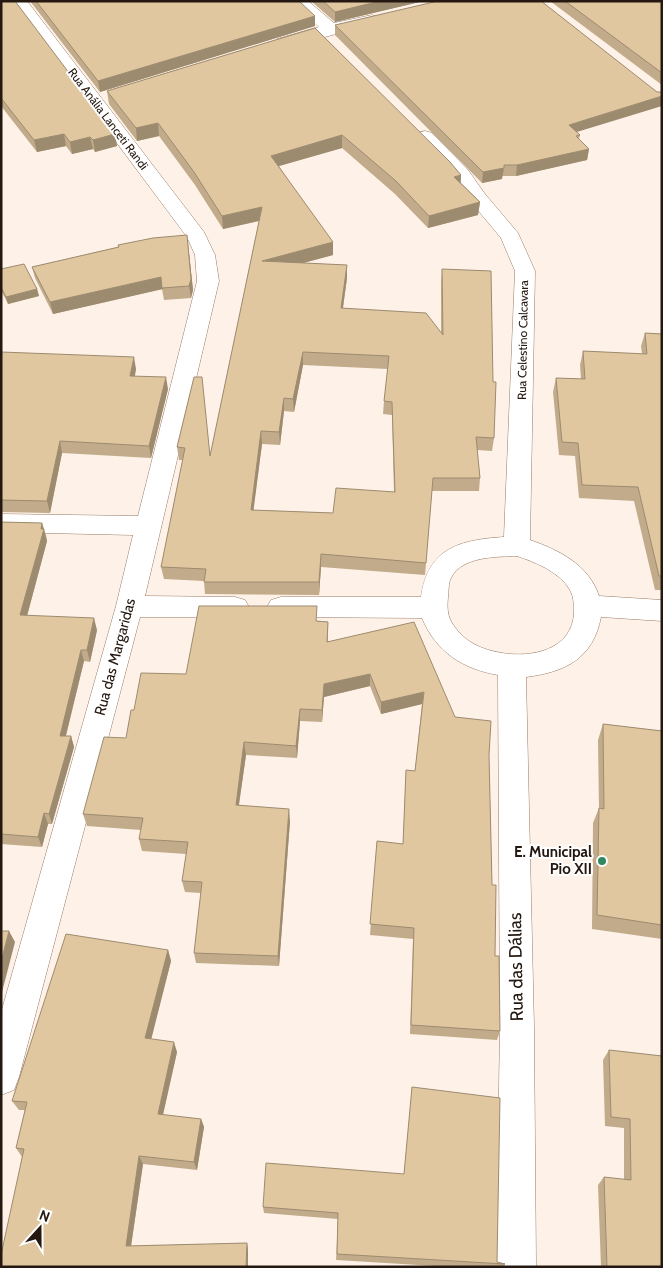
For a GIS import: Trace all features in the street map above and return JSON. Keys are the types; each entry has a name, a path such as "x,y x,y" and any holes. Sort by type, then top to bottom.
{"street":[{"name":"Rua Anália Lanceti Randi","path":"19,1 197,236"},
{"path":"298,1 327,36"},
{"path":"263,49 327,36 388,16"},
{"path":"95,101 114,95"},
{"name":"Rua Celestino Calcavara","path":"414,127 461,174 511,237 524,271 525,301 517,546"},
{"name":"Rua das Margaridas","path":"1,1077 129,606 208,281 205,255 197,236"},
{"path":"1,523 148,526"},
{"path":"517,546 551,558 569,571 582,588 589,606 585,630 570,650 544,663 512,667 489,663 467,654 450,641 438,625 432,608 438,578 446,567 458,558 487,547 517,546"},
{"path":"129,606 432,608"},
{"path":"589,606 662,611"},
{"name":"Rua das Dálias","path":"512,667 517,1028 516,1267"}],"building":[{"path":"1,1 15,1 115,134 93,140 90,137 70,142 64,134 34,140 1,98"},
{"path":"36,1 299,1 315,16 98,81"},
{"path":"323,1 380,1 335,12"},
{"path":"438,1 541,1 657,92 662,92 662,96 569,125 580,135 576,136 589,149 517,165 504,165 504,168 483,172 335,25"},
{"path":"565,1 662,1 662,73"},
{"path":"315,28 450,162 461,175 454,177 480,202 429,216 396,181 342,135 271,156 333,242 262,261 347,265 341,308 426,313 443,335 442,269 491,271 493,382 496,382 494,438 476,437 480,478 433,478 426,563 321,554 319,582 204,582 206,569 161,567 185,448 177,447 194,377 202,377 210,456 262,207 222,216 194,172 158,123 136,128 107,91","holes":["303,352 389,356 384,401 392,402 395,492 336,488 333,513 251,510 261,431 279,432 284,398 293,399"]},
{"path":"187,235 191,279 189,286 162,288 161,277 50,302 32,267 119,247 118,245 153,238"},
{"path":"24,264 37,289 6,297 1,287 1,269"},
{"path":"645,333 662,334 662,576 659,576 638,487 582,485 578,443 562,442 556,378 585,379 583,351 647,354"},
{"path":"1,352 134,357 130,376 166,377 149,446 60,441 47,501 1,500"},
{"path":"1,522 42,523 41,529 44,529 20,615 94,618 87,650 81,650 60,736 71,736 49,814 44,813 38,837 1,834"},
{"path":"199,606 317,606 316,621 328,622 327,642 414,622 455,717 491,721 489,755 492,885 496,885 495,956 499,956 500,1031 411,1025 414,928 370,924 377,841 403,844 406,770 415,771 424,692 381,702 370,674 324,684 322,710 300,709 296,746 244,742 236,805 289,809 278,956 194,953 202,882 182,881 188,842 139,839 143,818 83,814 104,737 126,738 141,673 186,674"},
{"path":"603,724 662,731 662,925 597,915 599,808 604,809"},
{"path":"1,931 9,931 1,962"},
{"path":"66,934 168,950 145,1038 174,1042 158,1114 201,1119 194,1162 139,1156 126,1246 247,1243 246,1267 1,1267 1,1255 24,1149 16,1148 27,1102 12,1101"},
{"path":"609,1050 662,1056 662,1267 607,1267 604,1177 631,1180 630,1119 611,1117"},
{"path":"412,1087 500,1098 497,1262 505,1264 337,1254 338,1213 263,1207 266,1163 404,1174"}],"place":[{"name":"E. Municipal Pio XII","path":"602,861"}]}
